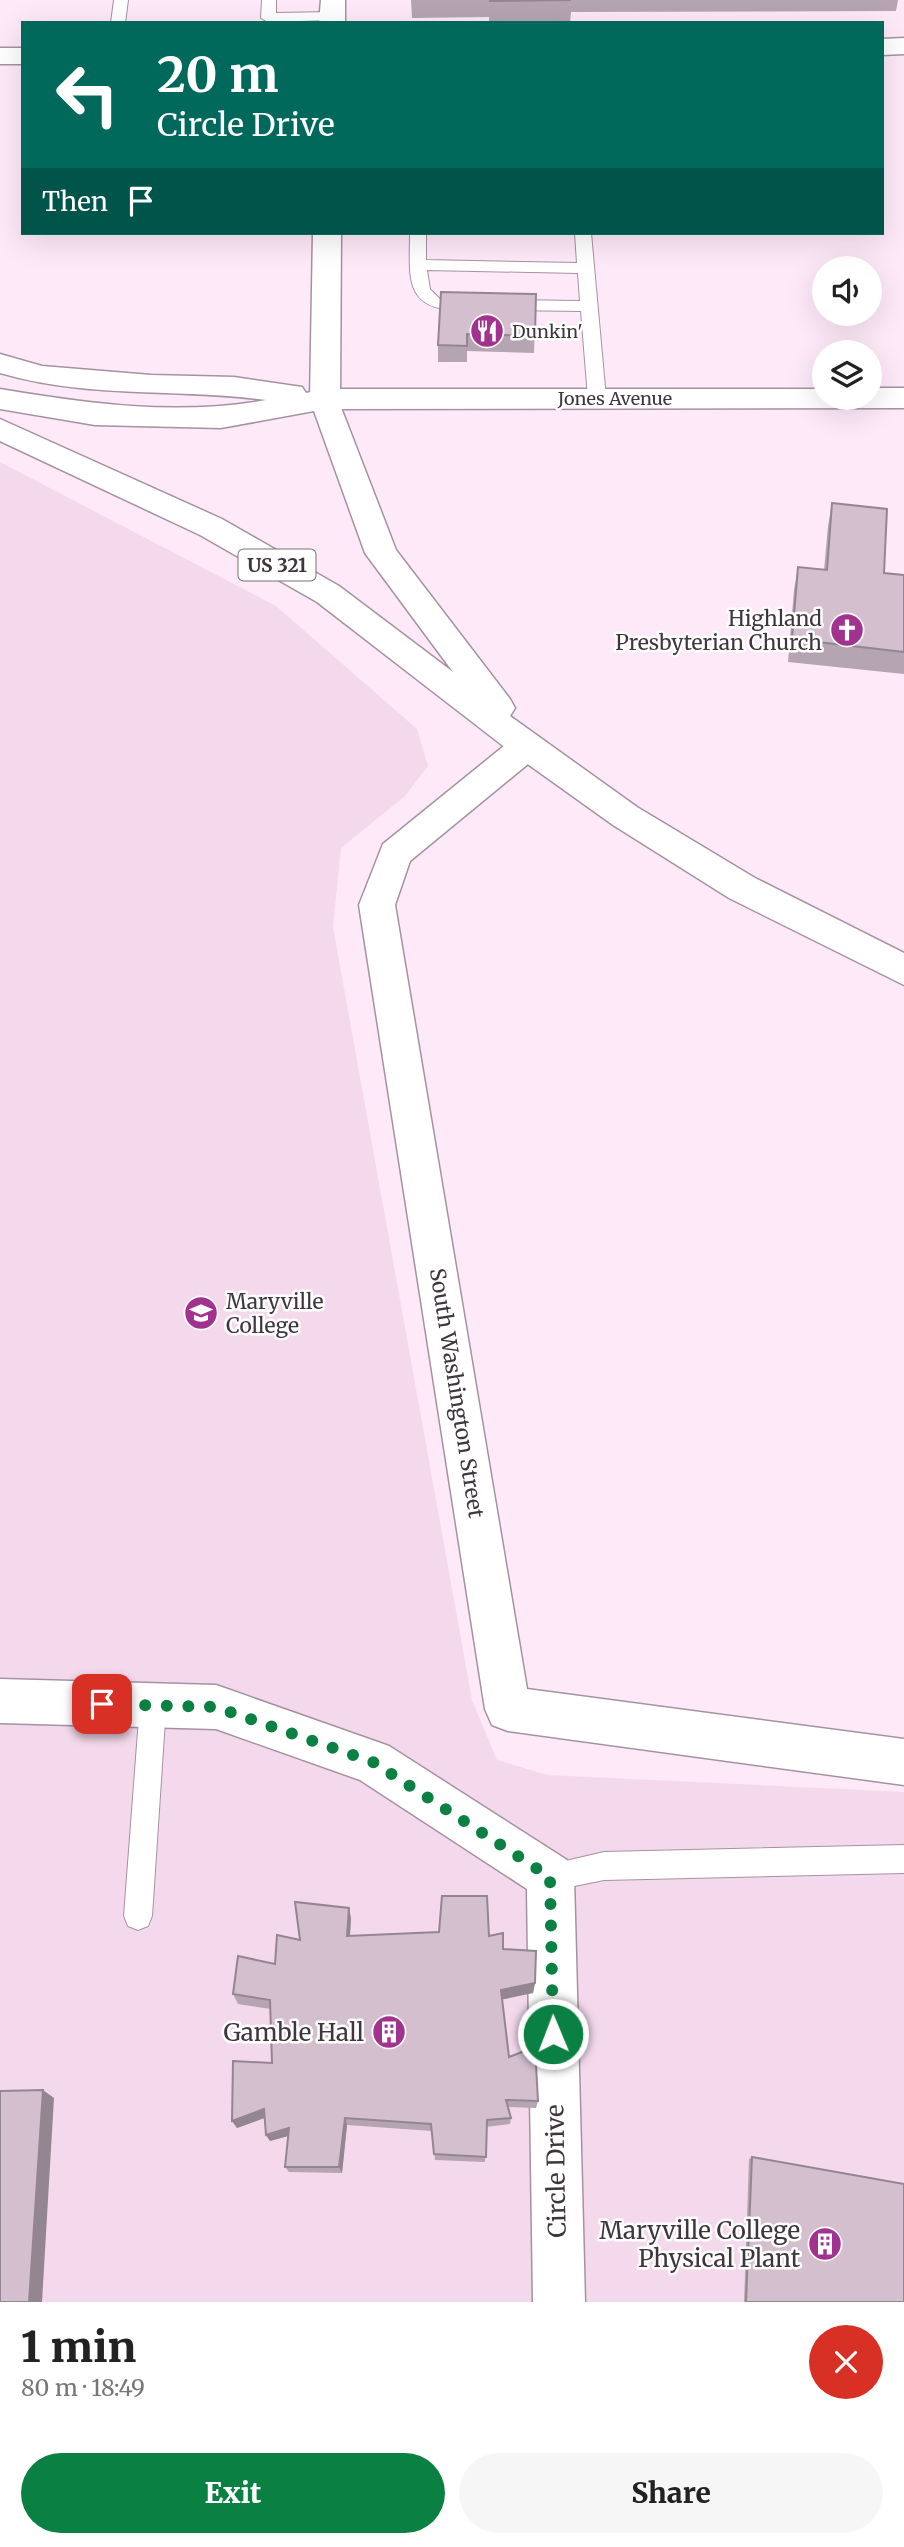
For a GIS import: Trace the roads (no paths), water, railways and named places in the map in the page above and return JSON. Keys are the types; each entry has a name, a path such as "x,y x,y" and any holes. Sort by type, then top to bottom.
{"main road":[{"path":"884,47 904,46"},
{"path":"0,56 21,56"},
{"path":"325,398 327,235"},
{"path":"0,363 41,375 151,384 234,386 325,398"},
{"path":"0,399 95,415 221,418 325,398"},
{"name":"Jones Avenue","path":"325,398 904,398"},
{"name":"US 321","path":"325,398 381,553 527,746"},
{"name":"US 321","path":"0,429 211,527 328,594 527,746 625,816 741,888 904,970"},
{"name":"South Washington Street","path":"527,746 395,855 377,905 508,1709 904,1762"},
{"path":"0,1701 216,1707 373,1762 550,1877"},
{"name":"Circle Drive","path":"550,1877 559,2302"}],"lane":[{"path":"118,21 121,0"},
{"path":"269,0 268,18 332,13"},
{"path":"418,235 418,265 422,291 436,304 590,306"},
{"path":"583,235 597,398"},
{"path":"418,265 587,268"},
{"path":"138,1916 153,1705"},
{"path":"550,1877 604,1866 904,1859"}],"place":[{"name":"Dunkin'","path":"487,331"},
{"name":"Highland Presbyterian Church","path":"847,630"},
{"name":"Maryville College","path":"201,1313"},
{"name":"Gamble Hall","path":"389,2032"},
{"name":"Maryville College Physical Plant","path":"825,2244"}]}
